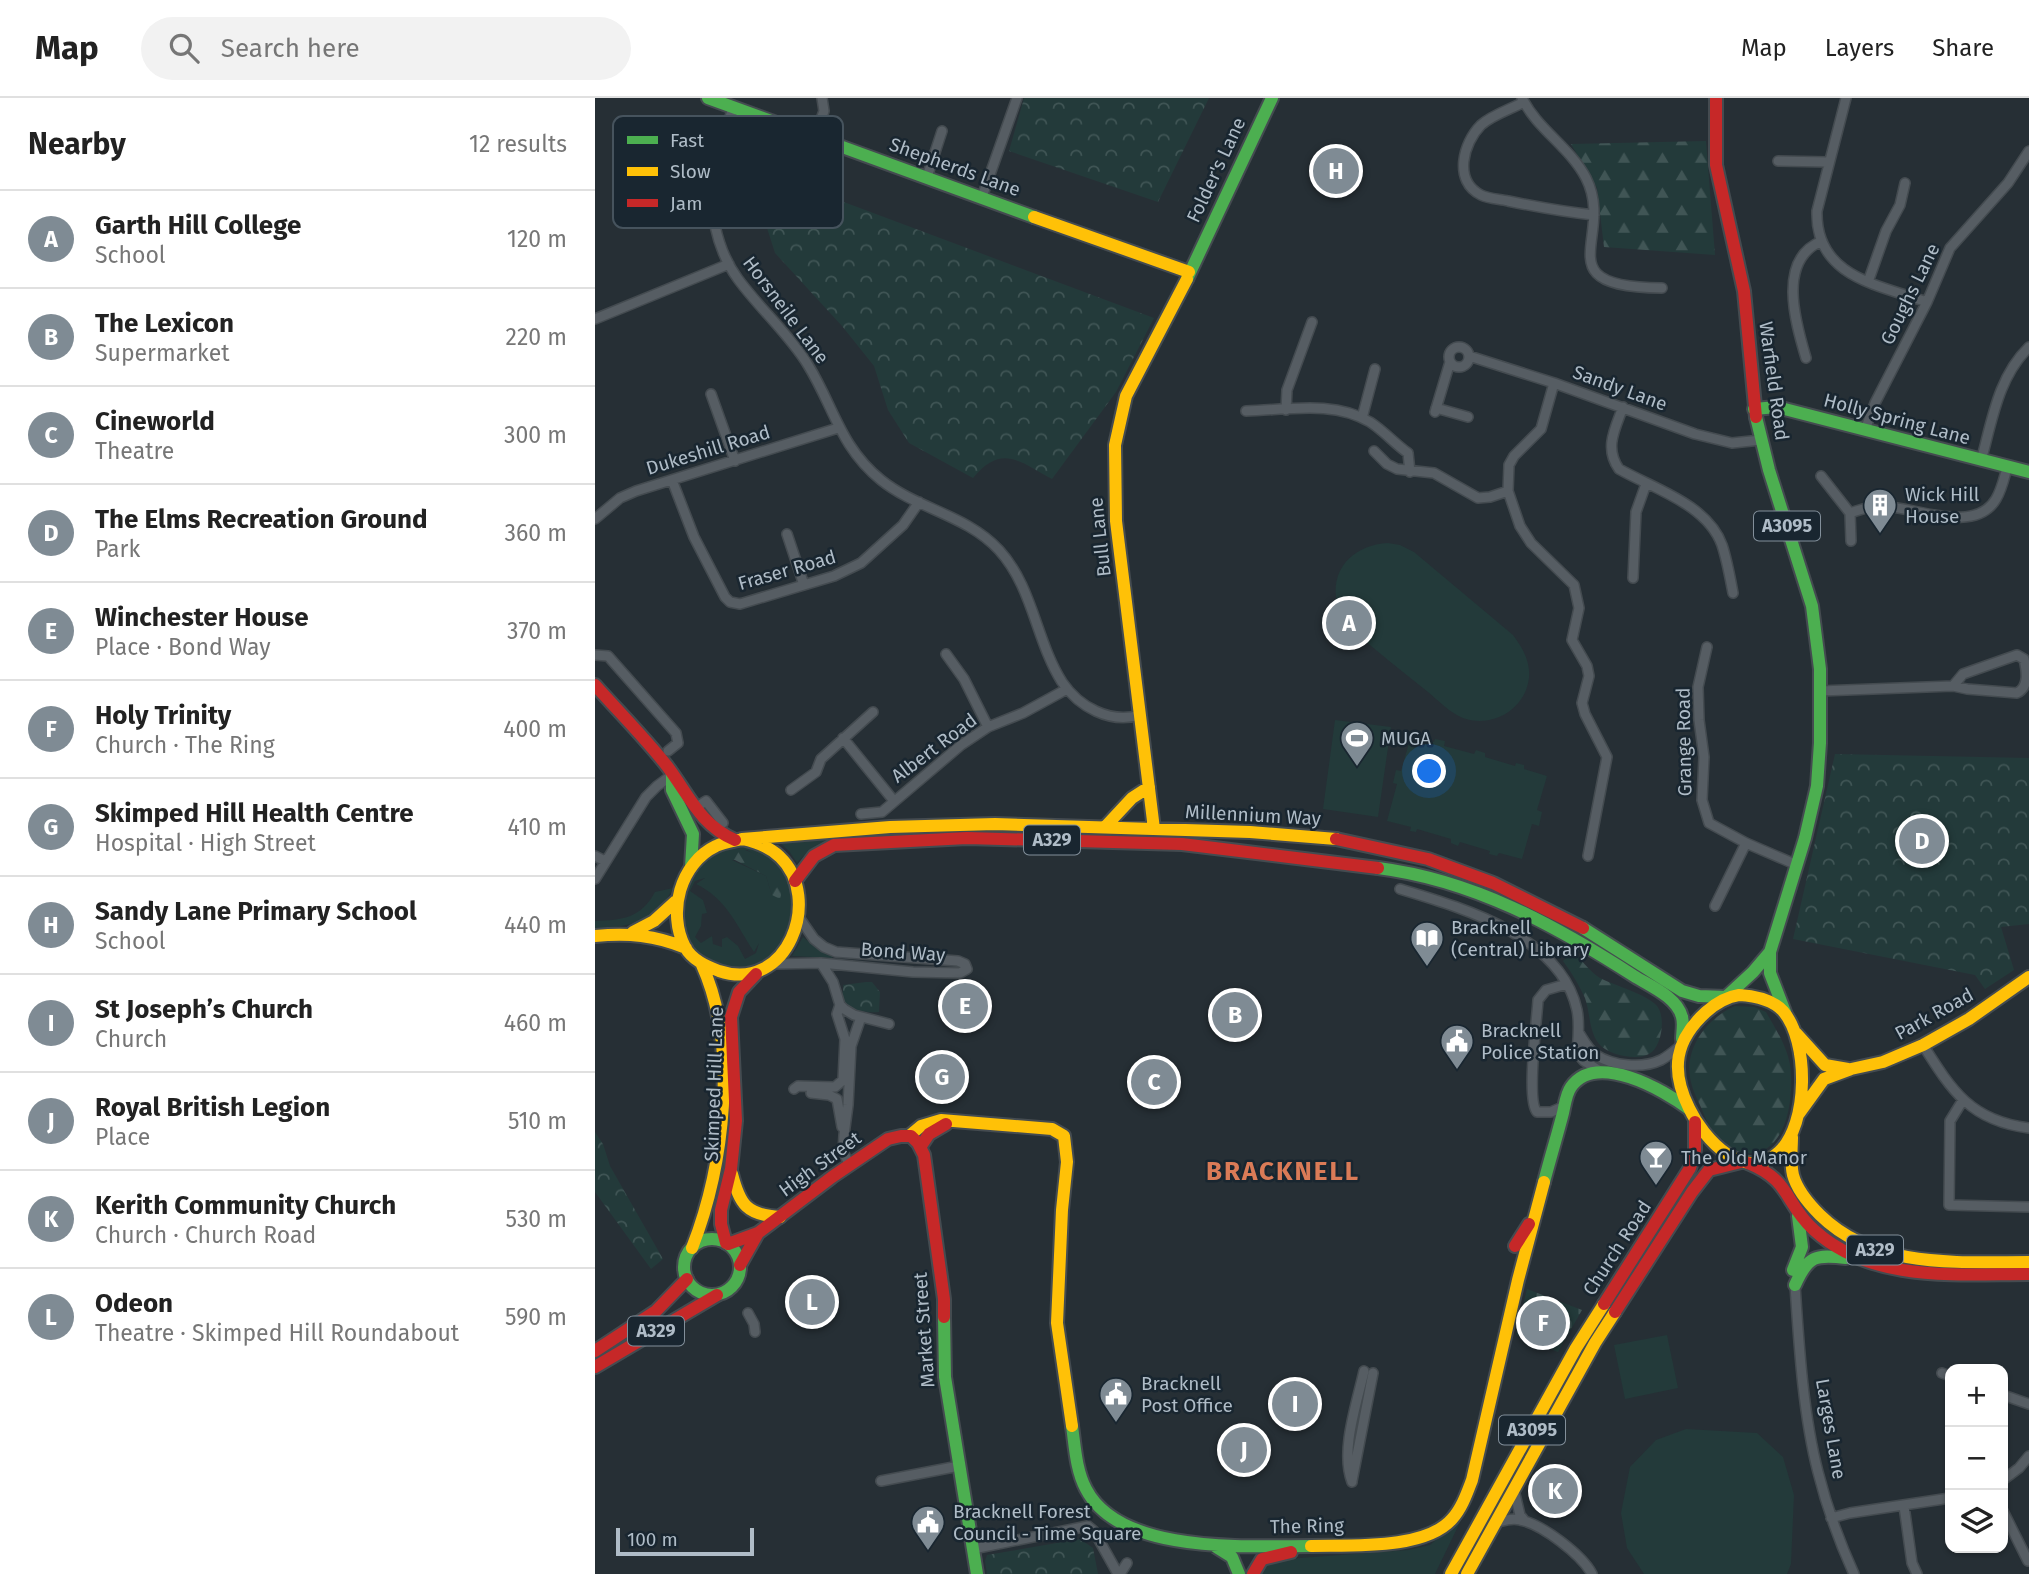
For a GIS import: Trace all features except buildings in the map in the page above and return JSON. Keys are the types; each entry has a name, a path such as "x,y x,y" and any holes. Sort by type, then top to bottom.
{"main road":[{"name":"Shepherds Lane","path":"708,98 755,116"},
{"name":"Folder's Lane","path":"1196,259 1272,98"},
{"name":"Warfield Road","path":"1716,98 1716,165 1744,290 1754,409 1812,606 1817,636 1820,691 1817,786 1797,865 1770,952 1770,973 1785,1012"},
{"name":"Shepherds Lane","path":"843,148 1189,272"},
{"name":"Bull Lane","path":"1154,829 1116,521 1114,454 1126,396 1196,259"},
{"name":"Holly Spring Lane","path":"1754,409 1773,407 2029,472"},
{"path":"595,685 667,766 710,828 739,840 763,845 785,861 795,881 795,930 788,946 771,964 756,974 726,974 702,965 686,948 677,925 676,901"},
{"path":"672,775 672,790 690,824 694,839 691,867"},
{"path":"1105,827 1132,798 1149,787"},
{"path":"690,824 695,808"},
{"name":"Millennium Way","path":"739,840 779,834 924,825 995,824 1250,832 1360,843 1427,859 1493,883 1542,905 1597,936 1682,990 1699,996 1726,997"},
{"name":"Millennium Way","path":"795,881 814,856 834,845 933,839 1161,843 1254,851 1404,872 1441,880 1482,894 1576,939 1671,1000 1682,1017 1681,1043"},
{"name":"A329","path":"676,901 691,867 711,848 739,840"},
{"path":"632,932 654,921 676,901"},
{"path":"595,936 632,932 668,940 686,948"},
{"name":"Warfield Road","path":"1726,997 1770,952"},
{"name":"Skimped Hill Lane","path":"692,1248 705,1217 716,1178 723,1112 715,999 702,965"},
{"name":"Skimped Hill Lane","path":"727,1244 721,1224 721,1210 731,1169 736,1108 731,1017 739,992 756,974"},
{"name":"Park Road","path":"1798,1115 1820,1083 1851,1069 1882,1062 1923,1045 1969,1019 2029,977"},
{"name":"A329","path":"1726,997 1754,996 1771,1002 1785,1012 1795,1032 1801,1083 1798,1115 1792,1135 1792,1172 1815,1211 1843,1234 1884,1252 1918,1259 2029,1262"},
{"path":"1681,1043 1694,1024 1726,997"},
{"path":"1795,1032 1825,1065 1837,1069 1851,1069"},
{"name":"A329","path":"1681,1043 1679,1078 1695,1122 1713,1144 1745,1163 1771,1174 1779,1181 1798,1213 1831,1244 1861,1260 1891,1269 1924,1273 2029,1274"},
{"path":"1565,1106 1569,1089 1583,1076 1600,1072 1651,1085 1669,1093 1689,1109"},
{"name":"The Ring","path":"1061,1132 1066,1148 1057,1311 1059,1341 1080,1468 1091,1497 1123,1525 1166,1539 1211,1545 1315,1547 1419,1540 1442,1528 1456,1516 1472,1480 1521,1248 1535,1215 1565,1106"},
{"path":"921,1148 932,1131 959,1121"},
{"name":"High Street","path":"727,1244 758,1233 888,1139 909,1136 929,1122 959,1121 1045,1128 1061,1132"},
{"name":"Church Road","path":"1467,1574 1574,1380 1645,1240 1690,1168 1695,1150 1695,1122"},
{"name":"A329","path":"1745,1163 1774,1157 1792,1135"},
{"path":"909,1136 917,1140 921,1148"},
{"name":"Market Street","path":"921,1148 944,1296 945,1371 977,1574"},
{"name":"Church Road","path":"1451,1574 1577,1348 1659,1242 1706,1173 1720,1166 1745,1163"},
{"path":"731,1169 739,1200 745,1208 756,1214 780,1217"},
{"path":"1795,1285 1793,1271 1802,1247 1798,1213"},
{"name":"High Street","path":"740,1265 758,1233"},
{"path":"709,1240 727,1244 737,1254 740,1265 736,1283 717,1295 698,1291 687,1279 685,1265 692,1248 709,1240"},
{"path":"1795,1285 1804,1264 1815,1255 1861,1260"},
{"name":"A329","path":"595,1351 661,1309 687,1279"},
{"name":"A329","path":"595,1367 717,1295"},
{"path":"1211,1545 1231,1555 1239,1574"},
{"path":"1253,1574 1258,1562 1263,1558 1315,1547"}],"street":[{"path":"822,98 822,116"},
{"path":"982,197 1017,98"},
{"path":"1846,98 1817,211 1818,230 1822,241 1845,272 1927,302"},
{"path":"1594,215 1558,211 1481,195 1468,184 1462,166 1473,134 1483,123 1523,100 1548,134 1576,160 1587,181 1594,215 1590,255 1592,266 1598,275 1609,282 1662,288"},
{"name":"Horsneile Lane","path":"730,116 733,108"},
{"path":"927,177 942,131"},
{"name":"Goughs Lane","path":"1865,430 1880,393 1927,302 1950,247 2008,183 2029,151"},
{"path":"1778,161 1828,162"},
{"path":"1868,282 1886,231 1900,205 1905,183"},
{"name":"Horsneile Lane","path":"716,228 729,264 808,365 838,428 855,453 873,473 893,489 980,533 1008,560 1021,582 1059,676 1067,689 1082,703 1099,713 1120,717 1140,715"},
{"path":"1801,353 1793,291 1794,270 1802,254 1822,241"},
{"path":"595,318 729,264"},
{"path":"1286,410 1287,390 1312,322"},
{"path":"1450,362 1455,366 1462,366 1469,355 1463,348 1456,347 1449,354 1450,362 1436,410 1468,417"},
{"path":"1981,461 2007,375 2029,347"},
{"name":"Sandy Lane","path":"1469,355 1721,441 1733,443 1761,440"},
{"path":"1362,418 1375,369"},
{"path":"1555,383 1541,429 1514,456 1509,465 1508,491 1520,526 1531,543 1574,585 1579,608 1572,640 1587,666 1589,676 1582,703 1607,757 1588,856"},
{"path":"711,394 735,461"},
{"path":"1623,407 1612,435 1611,454 1619,469 1693,508 1709,522 1722,544 1733,593"},
{"path":"1246,411 1331,408 1362,418 1408,453 1410,472"},
{"name":"Dukeshill Road","path":"595,519 620,498 636,491 838,428"},
{"path":"1374,452 1397,469 1434,473 1478,498 1508,491"},
{"path":"1850,513 1879,506 1955,518 1977,515 1991,506 1996,499 2007,468"},
{"path":"1821,477 1850,513 1851,541"},
{"name":"Fraser Road","path":"672,480 694,537 727,600 740,604 834,576 861,564 903,525 919,502"},
{"path":"1633,578 1636,512 1646,484"},
{"path":"787,534 804,585"},
{"name":"Grange Road","path":"1707,647 1698,687 1704,757 1702,800 1709,823 1746,843 1797,865"},
{"path":"946,654 964,680 988,727"},
{"path":"595,655 608,656 676,733 678,743 668,751"},
{"path":"1820,691 1953,686 2017,693 2023,690 2028,681 2024,659 2017,655 1963,674 1953,686"},
{"name":"Albert Road","path":"861,814 882,812 954,750 988,727 1023,713 1067,689"},
{"path":"792,790 817,772 821,759 873,712"},
{"path":"843,738 894,801"},
{"path":"595,879 646,797 672,775"},
{"path":"695,808 706,801 723,823"},
{"path":"1715,906 1746,843"},
{"path":"595,856 605,861"},
{"path":"1400,889 1471,914 1516,934 1548,959 1567,984 1577,1008 1577,1053 1600,1072"},
{"name":"Bond Way","path":"771,964 821,964 960,973 967,969 963,962 829,950 810,935 797,915"},
{"path":"904,971 912,965 915,958"},
{"path":"821,964 833,982 840,1005 837,1014 845,1039 843,1080 835,1087 798,1086 794,1089 829,1094 837,1098 844,1135"},
{"path":"1565,1106 1551,1112 1537,1112 1533,1108 1531,1092 1538,1000 1546,990 1567,984"},
{"path":"840,1005 862,1017 889,1024"},
{"path":"850,1165 843,1152 851,1046 862,1017"},
{"path":"1579,1033 1598,1056 1631,1065 1646,1065 1663,1060 1681,1043"},
{"path":"1923,1045 1949,1086 1963,1100 1986,1117 2029,1128"},
{"path":"1963,1100 1950,1121 1949,1205 2029,1207"},
{"name":"Larges Lane","path":"1795,1285 1811,1434 1818,1471 1831,1518 1854,1574"},
{"path":"748,1313 755,1332"},
{"path":"1352,1482 1369,1372"},
{"path":"2008,1397 2029,1404"},
{"path":"2008,1476 2029,1456"},
{"path":"881,1481 959,1466"},
{"path":"1514,1490 1520,1515 1524,1520 1574,1550 1593,1574"},
{"path":"1831,1518 1945,1498"},
{"path":"1904,1506 1912,1563 1917,1574"},
{"path":"1498,1522 1524,1520"},
{"path":"2008,1521 2028,1561"},
{"path":"974,1549 1087,1526 1094,1531 1119,1574 1127,1563"}],"green space":[{"path":"1024,98 1209,98 1158,202 1009,151"},
{"path":"1706,141 1715,255 1604,247 1597,188 1571,144"},
{"path":"843,202 1154,318 1116,392 1052,479 1021,462 1002,458 983,467 973,478 909,443 888,410 874,366 842,326 775,253 767,228 843,228"},
{"path":"1388,543 1414,552 1518,641 1529,668 1528,683 1521,699 1508,712 1500,717 1482,721 1458,716 1348,627 1336,598 1336,584 1340,572 1347,561 1358,552"},
{"name":"MUGA","path":"1335,720 1391,727 1378,817 1323,809"},
{"path":"1411,736 1434,742 1435,739 1445,741 1444,746 1474,754 1476,750 1485,753 1485,757 1515,766 1516,763 1524,765 1524,769 1547,776 1537,810 1542,812 1539,826 1532,824 1522,859 1499,853 1497,856 1489,854 1490,851 1460,842 1458,846 1451,843 1451,839 1417,829 1416,832 1410,831 1411,827 1387,821 1397,784 1393,783 1396,770 1401,771"},
{"path":"1835,754 2029,758 2029,924 2001,927 2014,970 1985,989 1975,975 1793,939"},
{"path":"959,829 1088,832 1088,836 855,839 823,844 797,863 777,840"},
{"path":"739,846 767,855 784,873 792,896 791,920 783,943 767,960 746,968 719,965 696,951 685,933 682,912 690,882 707,859 713,853","holes":["747,850 761,858 776,875 772,895 766,876 730,859","705,878 696,884 723,905 754,952 759,943 756,953 745,959 738,946 727,937 722,939 722,947 713,944 712,936 701,943 695,937 701,926 702,914 707,913 703,900 690,891 695,881"]},
{"path":"735,850 753,853 769,865 780,881 780,899 772,895 766,876 735,860 723,860 724,854"},
{"path":"673,888 658,909 641,921 595,930 595,921 630,916 644,907 655,892"},
{"path":"803,937 819,950 833,955 832,958 792,956"},
{"path":"1573,952 1600,978 1639,994 1657,1006 1662,1024 1660,1039 1649,1054 1623,1056 1599,1044 1591,1028 1585,998 1563,961"},
{"path":"872,982 880,992 879,1012 857,1010 844,1001 843,985"},
{"path":"1735,1006 1754,1007 1766,1012 1783,1044 1790,1065 1791,1095 1784,1126 1766,1149 1753,1153 1730,1149 1715,1135 1695,1093 1689,1070 1694,1047 1706,1027"},
{"path":"595,1132 603,1144 610,1166 663,1259 651,1269 595,1192"},
{"path":"1527,1289 1582,1310 1558,1352 1516,1335"},
{"path":"1667,1335 1678,1388 1625,1399 1614,1345"},
{"path":"1686,1429 1757,1433 1783,1457 1794,1495 1791,1564 1787,1574 1644,1574 1627,1548 1621,1513 1630,1467 1656,1440"},
{"path":"1463,1516 1435,1574 1259,1574 1264,1565 1273,1560 1408,1550 1430,1545"},
{"path":"1080,1539 1093,1548 1098,1574 987,1574 987,1555"}],"traffic: fast":[{"path":"708,98 757,116"},
{"path":"1187,279 1272,98"},
{"path":"843,147 1034,217"},
{"path":"1754,409 1777,407 2029,472"},
{"path":"1756,417 1769,470 1812,606 1820,669 1817,786 1805,838 1770,952 1770,973 1785,1012"},
{"path":"672,775 672,790 693,834 691,867"},
{"path":"1378,868 1413,874 1480,894 1574,939 1669,998 1682,1017 1682,1039"},
{"path":"1583,928 1682,991 1699,996 1726,997 1770,952"},
{"path":"1544,1182 1568,1093 1582,1077 1596,1073 1630,1077 1664,1092 1689,1109"},
{"path":"1793,1270 1802,1247 1798,1216"},
{"path":"712,1239 723,1241 732,1247 738,1256 740,1267 738,1278 732,1287 723,1293 712,1295 701,1293 692,1287 686,1278 684,1267 686,1256 692,1247 701,1241 712,1239"},
{"path":"1795,1285 1804,1268 1814,1259 1827,1256 1846,1258"},
{"path":"944,1317 945,1377 977,1574"},
{"path":"1072,1426 1078,1466 1086,1489 1103,1510 1127,1526 1156,1536 1188,1542 1311,1546"},
{"path":"1216,1547 1232,1557 1239,1574"}],"traffic: slow":[{"path":"1034,217 1189,272"},
{"path":"1154,829 1116,521 1115,445 1126,396 1187,279"},
{"path":"1105,827 1132,798 1149,787"},
{"path":"742,839 890,827 995,824 1250,832 1336,839"},
{"path":"742,839 763,845 780,857 793,875 798,895 798,917 791,938 780,956 764,969 743,974 719,971 695,959 685,947 677,919 680,890 693,864 716,846 742,839"},
{"path":"633,932 654,921 676,901"},
{"path":"595,936 641,936 686,948"},
{"path":"692,1248 712,1181 723,1107 721,1032 714,997 702,965"},
{"path":"1798,1115 1824,1079 1851,1069 1883,1062 1923,1045 1969,1019 2029,977"},
{"path":"1739,995 1763,999 1783,1011 1792,1025 1801,1061 1800,1103 1789,1139 1779,1152 1766,1161 1753,1163 1727,1154 1704,1132 1689,1108 1679,1081 1679,1056 1688,1033 1717,1003 1739,995"},
{"path":"1796,1033 1825,1065 1848,1069"},
{"path":"909,1136 921,1126 941,1120 1052,1129 1064,1136 1067,1162 1057,1323 1072,1426"},
{"path":"1792,1137 1792,1170 1797,1186 1820,1215 1842,1233 1891,1254 1918,1259 2029,1262"},
{"path":"732,1174 738,1194 752,1211 780,1217"},
{"path":"1311,1546 1406,1541 1440,1529 1459,1510 1472,1480 1518,1280 1544,1182"},
{"path":"1451,1574 1576,1348 1604,1304"},
{"path":"1467,1574 1595,1343 1615,1312"}],"traffic: jam":[{"path":"1716,98 1716,165 1744,291 1756,417"},
{"path":"595,685 659,756 704,818 735,840"},
{"path":"795,881 814,856 834,845 967,838 1182,844 1378,868"},
{"path":"1336,839 1428,859 1493,883 1583,928"},
{"path":"726,1243 721,1210 731,1169 736,1121 731,1017 739,992 756,974"},
{"path":"1604,1304 1690,1168 1695,1150 1695,1122"},
{"path":"921,1146 929,1134 946,1124"},
{"path":"728,1244 758,1233 888,1139 911,1136 924,1155 944,1299 944,1317"},
{"path":"1615,1312 1709,1170 1741,1162"},
{"path":"1748,1163 1773,1177 1814,1230 1837,1247 1862,1259 1916,1272 2029,1274"},
{"path":"1515,1246 1529,1224"},
{"path":"740,1265 758,1233"},
{"path":"595,1351 656,1311 687,1279"},
{"path":"595,1367 717,1295"},
{"path":"1253,1574 1262,1559 1291,1552"}],"place":[{"name":"Sandy Lane Primary School","path":"1336,171"},
{"name":"Wick Hill House","path":"1880,535"},
{"name":"Garth Hill College","path":"1349,623"},
{"name":"MUGA","path":"1357,768"},
{"name":"The Elms Recreation Ground","path":"1922,841"},
{"name":"Bracknell (Central) Library","path":"1427,968"},
{"name":"Winchester House","path":"965,1006"},
{"name":"The Lexicon","path":"1235,1015"},
{"name":"Bracknell Police Station","path":"1457,1071"},
{"name":"Skimped Hill Health Centre","path":"942,1077"},
{"name":"Cineworld","path":"1154,1082"},
{"name":"The Old Manor","path":"1656,1187"},
{"name":"Odeon","path":"812,1302"},
{"name":"Holy Trinity","path":"1543,1323"},
{"name":"St Joseph’s Church","path":"1295,1404"},
{"name":"Bracknell Post Office","path":"1116,1424"},
{"name":"Royal British Legion","path":"1244,1450"},
{"name":"Kerith Community Church","path":"1555,1491"},
{"name":"Bracknell Forest Council - Time Square","path":"928,1552"}],"district":[{"name":"BRACKNELL","path":"1283,1171"}]}
